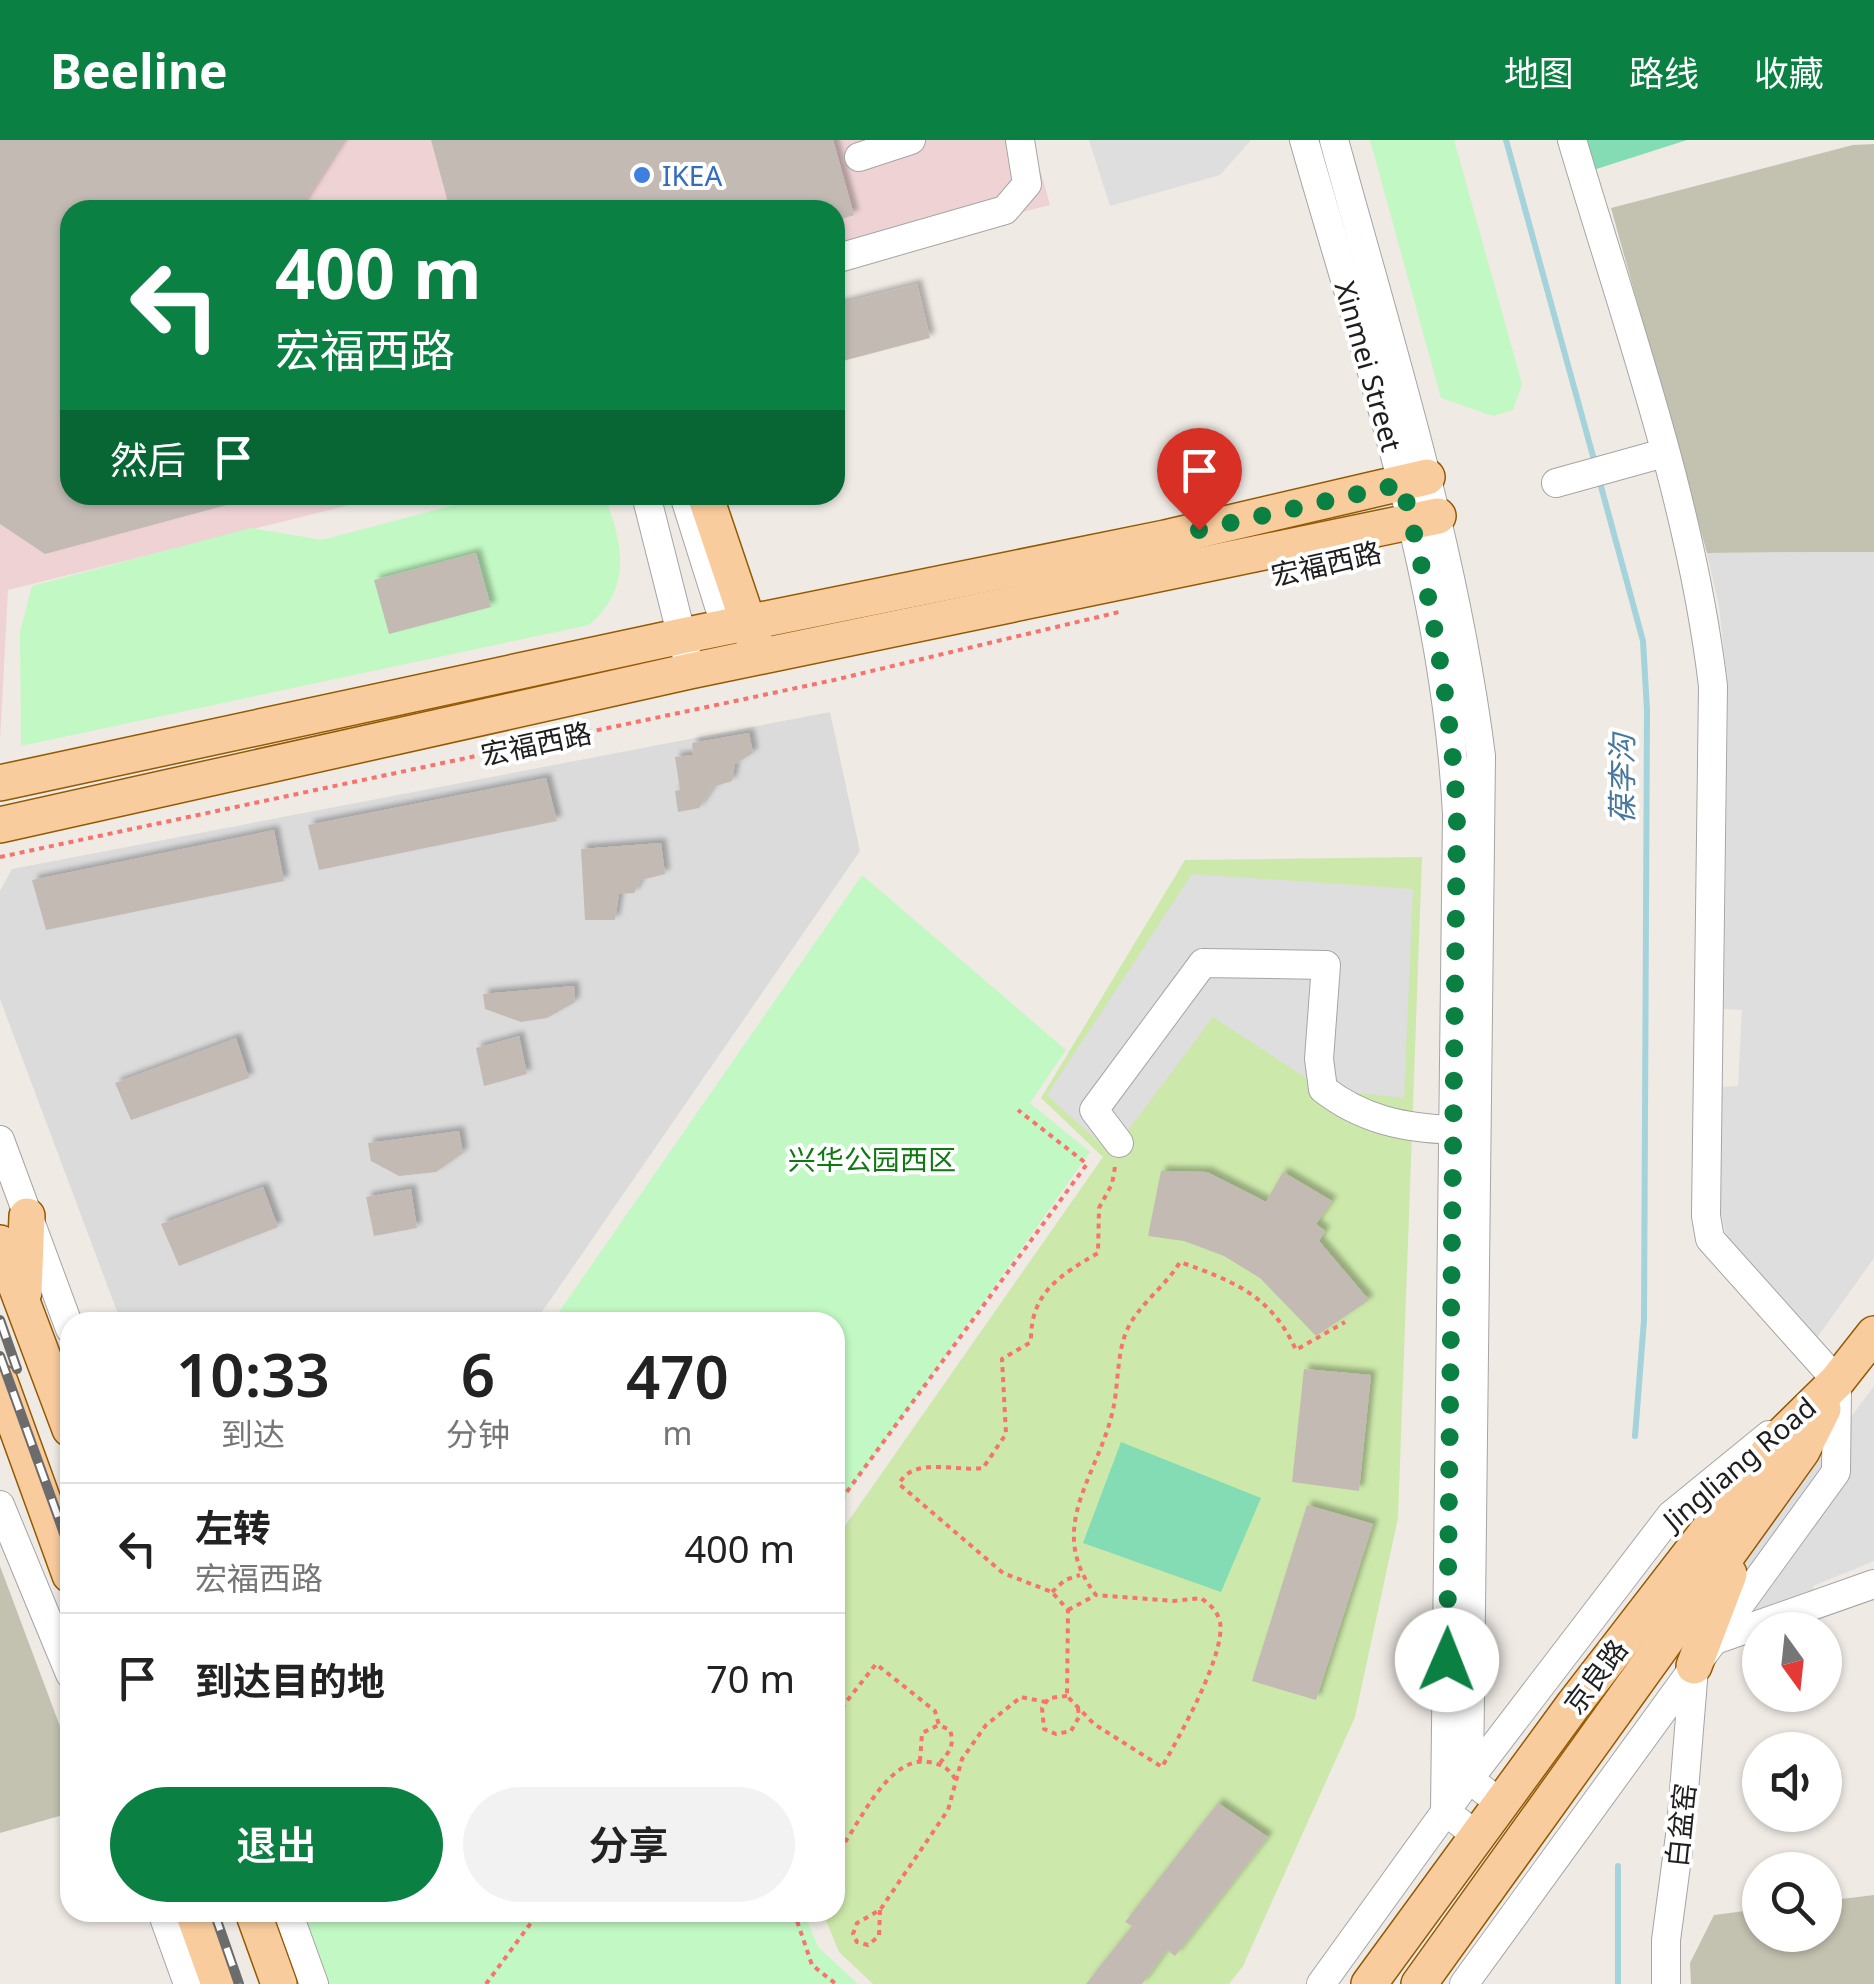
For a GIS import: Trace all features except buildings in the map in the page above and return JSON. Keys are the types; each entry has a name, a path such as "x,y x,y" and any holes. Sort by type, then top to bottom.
{"main road":[{"name":"宏福西路","path":"0,824 690,671 742,629 1415,480"},
{"path":"708,505 742,629"},
{"name":"宏福西路","path":"0,783 682,636 1425,518"},
{"path":"23,1308 27,1216"},
{"path":"0,1243 60,1402"},
{"name":"京良路","path":"1369,1984 1500,1804 1781,1436 1836,1381 1874,1334"},
{"name":"京良路","path":"1420,1984 1802,1452 1836,1381"},
{"path":"0,1382 60,1547"},
{"path":"1703,1654 1747,1527"},
{"path":"197,1922 219,1984"},
{"path":"257,1922 279,1984"}],"street":[{"path":"859,157 911,140"},
{"path":"845,256 1004,210 1028,184 1020,140"},
{"name":"Xinmei Street","path":"1304,140 1415,480"},
{"name":"Xinmei Street","path":"1334,140 1415,480 1468,654 1481,756 1468,1779"},
{"path":"1572,140 1657,455 1704,611 1713,686 1706,1216 1710,1239 1836,1381"},
{"path":"1559,482 1657,455"},
{"path":"649,505 690,671"},
{"path":"688,505 742,629"},
{"name":"Xinmei Street","path":"1425,518 1453,731 1457,814 1445,1811"},
{"path":"1119,1143 1094,1110 1203,963 1326,965 1319,1059 1323,1090 1349,1109 1405,1128 1454,1130"},
{"path":"0,1140 64,1312"},
{"name":"Jingliang Road","path":"1464,1984 1836,1472 1836,1381"},
{"name":"Jingliang Road","path":"1321,1984 1468,1779 1671,1514 1836,1381"},
{"path":"0,1504 60,1650"},
{"path":"1703,1654 1874,1584"},
{"name":"白盆窑","path":"1666,1984 1666,1940 1703,1654"},
{"path":"1468,1779 1500,1804"},
{"path":"1445,1811 1477,1836"},
{"path":"166,1922 188,1984"},
{"path":"292,1922 314,1984"}],"path":[{"name":"宏福西路","path":"0,857 834,680 1125,610"},
{"path":"845,1494 1087,1164 1018,1110"},
{"path":"1068,1610 1096,1595 1174,1601 1201,1598 1215,1608 1221,1625 1198,1702 1162,1767 1094,1724 1067,1696 1068,1610 1052,1592 1004,1573 898,1484 903,1475 925,1466 958,1471 982,1468 1006,1434 1002,1359 1031,1342 1030,1316 1058,1277 1098,1253 1098,1208 1112,1184 1119,1143"},
{"path":"1096,1595 1080,1575 1075,1554 1075,1505 1112,1415 1128,1329 1180,1262 1245,1286 1288,1330 1296,1350 1345,1322"},
{"path":"1052,1592 1065,1580 1080,1575"},
{"path":"845,1703 876,1664 935,1711 939,1725 950,1730 953,1740 939,1764"},
{"path":"880,1910 879,1936 868,1945 857,1942 853,1934 857,1924 880,1910 948,1810 962,1759 986,1726 1021,1697 1046,1702 1067,1696"},
{"path":"1046,1702 1040,1718 1044,1729 1056,1734 1071,1731 1079,1717 1077,1706"},
{"path":"920,1760 922,1733 939,1725"},
{"path":"845,1842 878,1792 907,1765 920,1760 939,1764 956,1781"},
{"path":"486,1984 531,1922"},
{"path":"797,1922 812,1965 836,1984"}],"shaded area":[{"path":"0,140 1032,140 1050,205 845,257 845,200 60,200 60,505 350,505 8,590 0,741"},
{"path":"1089,140 1251,140 1220,175 1110,206"},
{"path":"1874,144 1874,552 1707,553 1611,208 1853,145"},
{"path":"1874,552 1874,1258 1814,1342 1727,1240 1721,1213 1722,1087 1738,1086 1742,1010 1724,1009 1728,686 1719,606 1707,553"},
{"path":"830,712 860,851 542,1312 117,1312 0,999 0,891 12,869"},
{"path":"1192,874 1413,889 1404,1098 1323,1089 1213,1017 1111,1153 1047,1095"},
{"path":"1874,1386 1874,1561 1813,1586 1817,1610 1809,1612 1755,1612 1737,1570"},
{"path":"0,1566 60,1726 60,1816 0,1833"},
{"path":"1874,1895 1874,1984 1691,1984 1690,1963 1714,1915 1742,1911 1742,1952 1842,1952 1842,1899"}],"green space":[{"path":"1370,140 1454,140 1522,384 1513,410 1493,416 1441,398"},
{"path":"1577,140 1687,140 1587,172"},
{"path":"454,505 607,505 616,531 620,564 613,596 589,625 21,746 20,632 32,586 251,528 322,540"},
{"path":"1422,857 1398,1518 1355,1717 1243,1966 1229,1984 873,1984 839,1952 827,1922 845,1922 845,1526 1103,1157 1041,1098 1185,860"},
{"name":"兴华公园西区","path":"862,875 1066,1050 1030,1103 1090,1152 845,1497 845,1312 559,1312"},
{"path":"1121,1442 1261,1498 1221,1592 1083,1543"},
{"path":"299,1922 808,1922 818,1947 858,1984 323,1984"}],"waterway":[{"name":"葆李沟","path":"1506,140 1596,467"},
{"name":"葆李沟","path":"1599,479 1643,641 1647,710 1644,1320 1635,1436"},
{"name":"葆李沟","path":"1618,1866 1618,1984"}],"railway":[{"path":"0,1320 17,1369"},
{"path":"0,1356 60,1522"},
{"path":"217,1922 239,1984"}],"place":[{"name":"IKEA","path":"642,175"}],"route":[{"path":"1199,530 1402,484 1442,654 1453,731 1457,814 1447,1660"}]}
